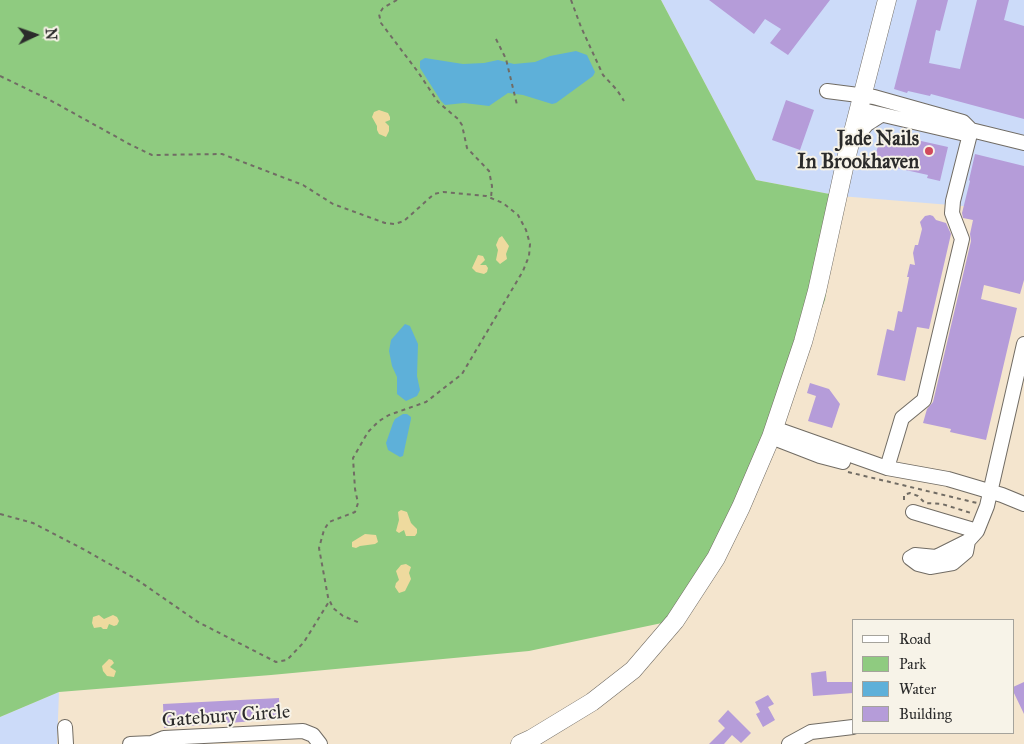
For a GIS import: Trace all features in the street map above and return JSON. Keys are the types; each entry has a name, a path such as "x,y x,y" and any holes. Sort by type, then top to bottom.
{"main road":[{"path":"520,744 592,702 633,670 675,621 716,558 773,433 803,342 817,291 883,1"}],"street":[{"path":"827,91 844,94 881,115 961,133 971,130 1024,143"},
{"path":"860,102 963,122 971,130"},
{"path":"850,144 867,124 881,115"},
{"path":"887,468 902,418 924,400 962,239 952,212 953,201 971,130"},
{"path":"936,562 972,536 987,506 1024,344"},
{"path":"773,433 820,456 866,469 887,468 948,479 1002,495 1024,504"},
{"path":"913,512 972,536"},
{"path":"65,727 66,744"},
{"path":"789,744 811,732 852,728"},
{"name":"Gatebury Circle","path":"130,744 152,743 164,738 303,731 313,735 320,744"}],"path":[{"path":"397,0 383,8 380,14 381,23 438,102 458,119 462,125 467,148 489,171 492,186 491,198"},
{"path":"571,0 603,75 624,101"},
{"path":"496,39 506,58 517,106"},
{"path":"0,76 48,99 152,156 222,154 303,185 333,204 385,223 395,224 404,221 434,194 443,192 491,198 503,203 518,214 530,244 529,256 523,271 462,374 426,402 389,415 379,421 368,432 353,458 358,503 355,512 329,522 324,530 319,548 333,608 343,616 360,623"},
{"path":"841,470 977,502"},
{"path":"904,500 904,495 910,494 918,496 926,503 942,504 970,512"},
{"path":"0,514 32,523 75,545 136,579 198,622 276,662 287,660 304,642 330,600"}],"shaded area":[{"path":"661,0 1024,0 1024,211 840,196 756,180"},
{"path":"59,692 57,744 0,744 0,717"}],"green space":[{"path":"0,0 661,0 756,180 840,196 825,300 777,423 681,619 529,651 59,692 0,717"}],"sand":[{"path":"379,110 388,113 390,117 390,120 385,122 389,126 386,137 379,134 372,117 374,112"},
{"path":"502,236 509,246 506,254 507,259 500,264 496,260 498,250 496,245"},
{"path":"478,255 483,256 485,260 480,265 486,265 488,268 484,274 476,272 472,268"},
{"path":"401,510 407,512 411,523 417,529 415,536 406,536 404,530 399,533 396,531 399,520 398,512"},
{"path":"365,534 376,535 378,542 356,548 352,547 352,542"},
{"path":"406,564 411,567 409,573 411,579 405,591 399,593 395,587 399,580 396,571 401,565"},
{"path":"99,615 104,619 113,615 119,621 114,626 109,624 107,629 101,627 94,628 92,623 93,617"},
{"path":"109,659 114,663 110,667 116,671 114,677 107,676 103,671 102,666"}],"water":[{"path":"576,51 587,55 595,72 593,76 552,104 523,95 508,93 489,106 464,103 445,105 420,68 420,61 425,58 463,64 498,60 514,64 535,62 550,56"},
{"path":"405,324 410,326 418,344 417,376 420,390 417,396 406,401 397,394 397,377 392,366 389,351 391,340"},
{"path":"403,414 407,414 411,419 403,456 400,457 388,450 386,443 395,419"}],"building":[{"path":"709,0 830,0 788,55 770,43 781,29 765,19 754,34"},
{"path":"917,0 948,0 940,31 936,30 929,63 960,69 977,0 1009,0 1004,20 1024,26 1024,119 931,94 930,96 908,91 907,93 894,89"},
{"path":"786,100 814,110 800,150 772,140"},
{"path":"881,132 948,147 940,181 927,178 928,175 874,163"},
{"path":"975,154 1024,166 1024,280 1020,294 984,285 981,299 1017,308 986,440 950,432 951,429 923,423 927,409 933,402 971,241 970,234 973,220 963,218 962,213"},
{"path":"930,215 936,220 946,223 951,234 929,329 917,327 905,381 877,375 887,329 894,331 898,311 902,312 910,264 915,265 913,253 915,245 918,245 922,229 920,222 925,216"},
{"path":"810,383 829,389 840,404 832,428 808,421 816,396 807,393"},
{"path":"826,671 827,682 852,682 852,693 813,696 811,673"},
{"path":"1024,682 1024,714 1014,693 1014,687"},
{"path":"768,695 774,704 768,707 775,720 763,727 756,714 760,712 755,702"},
{"path":"279,698 280,719 164,728 163,704"},
{"path":"728,710 751,733 741,743 732,735 724,744 709,744 725,728 718,721"}],"place":[{"name":"Jade Nails In Brookhaven","path":"929,151"}]}
